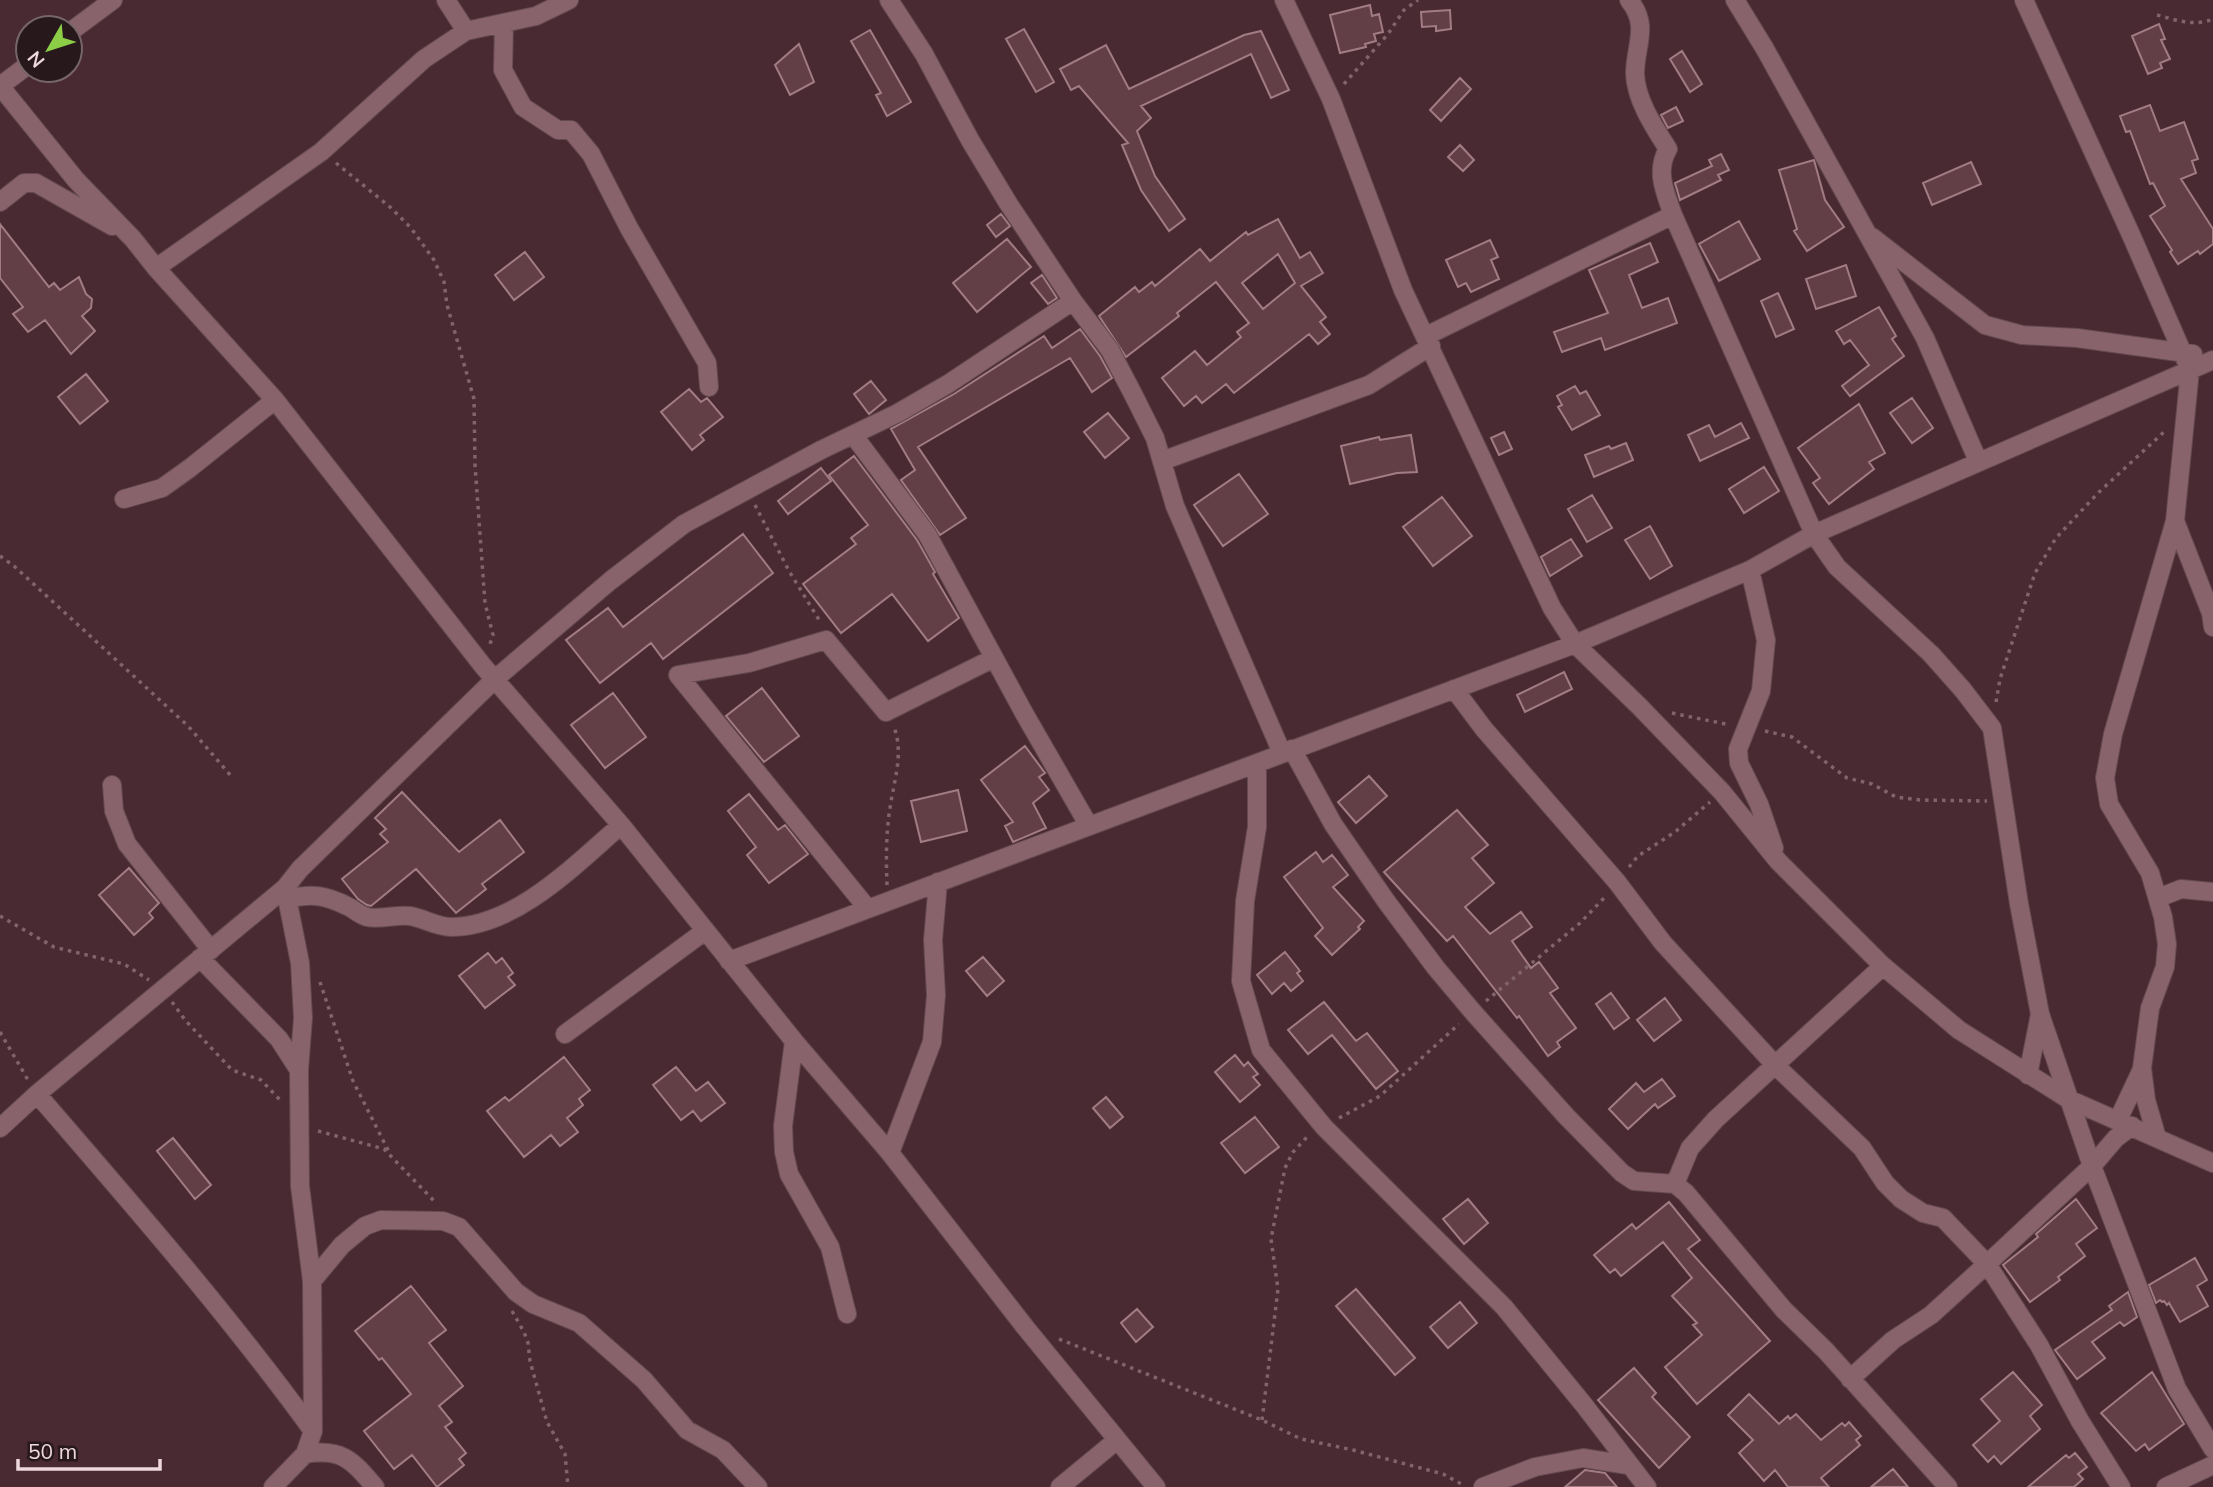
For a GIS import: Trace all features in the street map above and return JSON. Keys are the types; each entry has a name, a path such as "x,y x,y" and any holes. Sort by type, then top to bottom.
{"street":[{"path":"84,22 113,0"},
{"path":"446,0 466,30"},
{"path":"156,268 321,152 424,59 466,30 536,16 569,0"},
{"path":"889,0 924,54 995,182 1073,301 1110,350 1155,438 1175,506 1287,751 1386,901 1436,968 1566,1116 1622,1173 1634,1181 1675,1184 1686,1193 1784,1310 1948,1487"},
{"path":"1284,0 1331,99 1404,290 1552,608 1575,644 1722,792 1778,861 1883,966 1959,1030 2068,1099 2213,1163"},
{"path":"1629,0 1636,8 1641,23 1635,74 1641,98 1668,149 1662,159 1660,172 1673,215 1814,534 1837,567 1931,654 1992,728 2019,904 2040,1014 2092,1166 2177,1389 2213,1449"},
{"path":"1735,0 1765,49 1925,338 1978,461"},
{"path":"1850,1379 1893,1340 1931,1315 2092,1166 2116,1138 2125,1123 2142,1068 2150,1009 2165,967 2167,943 2158,898 2150,873 2109,804 2105,778 2113,734 2175,521 2187,361 2024,0"},
{"path":"504,23 503,70 523,107 558,130 571,130 591,154 629,228 707,363 709,387"},
{"path":"0,86 76,180 133,239 275,400 489,673 621,825 794,1041 890,1153 1025,1327 1156,1487"},
{"path":"0,202 24,184 36,183 133,239"},
{"path":"1162,461 1369,385 1429,341 1673,215"},
{"path":"1867,233 1985,325 2021,335 2077,338 2187,361 2213,358"},
{"path":"0,1128 206,954 286,893 300,869 489,673 684,524 821,450 898,414 1073,301"},
{"path":"729,961 1575,644 1750,570 1814,534 1978,461 2187,361"},
{"path":"124,499 162,488 275,400"},
{"path":"853,436 927,534 994,659 1090,826"},
{"path":"2175,521 2211,613 2213,627"},
{"path":"1750,570 1766,640 1760,691 1738,749 1740,763 1759,804 1778,861"},
{"path":"868,909 678,675 749,663 826,640 887,712 994,659"},
{"path":"1454,689 1484,729 1617,882 1663,943 1776,1066 1862,1148 1885,1183 1901,1199 1923,1213 1943,1218 1986,1264 2039,1345 2080,1421 2121,1487"},
{"path":"1257,764 1257,827 1245,901 1241,981 1253,1030 1261,1050 1324,1127 1504,1307 1647,1487"},
{"path":"112,785 114,811 127,845 206,954 279,1039 299,1070"},
{"path":"286,893 328,898 370,917 415,917 447,927 477,925 515,908 560,878 621,825"},
{"path":"890,1153 932,1042 936,995 933,940 938,882"},
{"path":"2158,898 2181,889 2213,892"},
{"path":"273,1487 305,1454 313,1431 312,1281 300,1186 299,1070 303,1018 300,963 286,893"},
{"path":"565,1034 705,931"},
{"path":"1675,1184 1690,1148 1716,1119 1883,966"},
{"path":"2028,1075 2040,1014"},
{"path":"794,1041 783,1126 784,1152 789,1174 830,1247 847,1314"},
{"path":"2142,1068 2146,1100 2158,1139"},
{"path":"37,1094 211,1299 313,1431"},
{"path":"312,1281 342,1245 365,1226 381,1220 443,1221 459,1227 506,1282 533,1304 579,1323 644,1380 687,1430 723,1450 758,1487"},
{"path":"1060,1487 1117,1440"},
{"path":"305,1454 332,1452 342,1456 353,1462 375,1487"},
{"path":"1483,1487 1535,1467 1583,1458 1628,1465"},
{"path":"2166,1487 2213,1465"}],"path":[{"path":"1331,99 1388,34 1404,10 1418,0"},
{"path":"2157,15 2188,23 2213,19"},
{"path":"321,152 350,173 411,228 434,260 444,282 447,304 474,399 475,465 485,603 493,635 489,673"},
{"path":"1992,728 2000,679 2035,573 2056,538 2098,493 2184,413"},
{"path":"0,556 188,726 232,777"},
{"path":"1639,706 1792,737 1847,778 1872,784 1895,796 1920,800 2004,802"},
{"path":"1262,1420 1278,1289 1271,1239 1284,1168 1293,1152 1305,1138 1380,1096 1473,1012 1580,923 1638,856 1675,832 1722,792"},
{"path":"0,916 54,947 124,964 164,989 184,1020 232,1070 261,1080 299,1121 316,1130 384,1149 459,1227"},
{"path":"316,971 353,1081 392,1157"},
{"path":"0,1032 37,1094"},
{"path":"506,1282 512,1312 528,1343 547,1422 565,1454 570,1485"},
{"path":"1025,1327 1262,1420 1301,1438 1443,1475 1467,1487"}],"building":[{"path":"1370,5 1372,16 1379,14 1383,32 1374,34 1376,41 1365,44 1366,47 1340,53 1330,15"},
{"path":"1450,10 1451,29 1436,31 1436,26 1422,27 1421,12"},
{"path":"2159,24 2165,39 2161,40 2170,59 2160,63 2162,68 2148,74 2132,36"},
{"path":"1024,29 1054,82 1036,92 1006,39"},
{"path":"870,30 911,102 887,116 876,95 881,93 851,41"},
{"path":"1261,31 1289,90 1271,98 1251,54 1141,106 1151,118 1137,131 1155,176 1185,219 1169,231 1141,190 1122,145 1128,143 1079,86 1071,90 1060,69 1106,45 1129,89 1244,35"},
{"path":"799,44 814,82 790,95 775,65"},
{"path":"1682,51 1702,84 1690,92 1670,59"},
{"path":"1460,78 1471,89 1441,121 1430,110"},
{"path":"2150,105 2160,131 2184,122 2198,159 2192,161 2196,173 2181,179 2213,229 2213,244 2200,254 2198,251 2178,264 2150,216 2165,206 2153,183 2150,184 2130,131 2126,132 2120,116"},
{"path":"1676,107 1683,121 1668,128 1661,115"},
{"path":"1460,145 1474,160 1463,171 1448,157"},
{"path":"1721,154 1729,170 1718,175 1721,180 1680,200 1675,183 1712,166 1709,160"},
{"path":"1814,160 1825,200 1844,227 1807,251 1794,231 1797,229 1779,170"},
{"path":"1971,162 1981,184 1932,205 1923,183"},
{"path":"1001,214 1010,226 996,237 987,225"},
{"path":"1278,219 1300,258 1310,252 1323,273 1301,286 1326,317 1320,322 1330,334 1318,344 1309,334 1234,393 1226,384 1202,403 1196,396 1184,406 1162,378 1195,351 1207,365 1241,337 1237,332 1249,323 1216,282 1177,313 1179,316 1126,357 1099,316 1135,287 1139,292 1152,282 1155,286 1200,249 1210,261 1246,232 1248,235","holes":["1278,254 1295,283 1263,309 1242,283"]},
{"path":"1739,221 1760,259 1719,281 1699,244"},
{"path":"0,224 49,287 54,283 60,290 79,277 86,294 92,299 91,308 82,316 95,331 71,354 45,320 28,332 13,314 23,307 0,278"},
{"path":"1007,239 1031,267 977,312 953,283"},
{"path":"1490,240 1498,257 1491,260 1499,279 1471,292 1466,283 1458,287 1446,260"},
{"path":"1650,243 1658,262 1629,275 1642,308 1668,298 1677,323 1605,350 1601,338 1562,352 1554,332 1608,313 1589,270"},
{"path":"525,252 544,277 514,300 495,275"},
{"path":"1846,265 1856,296 1816,309 1806,279"},
{"path":"1042,275 1057,298 1048,304 1031,283"},
{"path":"1778,293 1794,329 1776,337 1761,301"},
{"path":"1879,307 1896,336 1892,339 1904,356 1850,396 1842,386 1869,365 1850,340 1844,344 1836,331"},
{"path":"1080,329 1112,378 1092,392 1070,358 918,447 966,518 940,535 901,480 915,470 891,429 954,394 1044,336 1052,348"},
{"path":"86,374 108,401 80,424 58,397"},
{"path":"871,381 886,400 869,414 854,394"},
{"path":"1575,386 1580,394 1586,391 1600,415 1572,430 1558,407 1562,405 1557,396"},
{"path":"689,389 701,402 707,398 723,417 700,435 704,440 692,450 661,412"},
{"path":"1912,398 1933,428 1912,443 1890,413"},
{"path":"1859,404 1885,453 1869,462 1874,469 1829,504 1813,483 1820,478 1798,448"},
{"path":"1108,413 1129,438 1105,458 1084,432"},
{"path":"1741,423 1749,438 1700,461 1688,435 1709,425 1715,437"},
{"path":"1504,432 1512,449 1499,455 1491,438"},
{"path":"1411,435 1417,472 1397,473 1350,484 1341,446 1379,437 1380,440"},
{"path":"1626,443 1633,460 1594,477 1585,455"},
{"path":"854,456 917,540 959,618 928,641 892,594 841,633 803,584 856,544 851,538 868,525 829,475"},
{"path":"1764,467 1779,491 1744,513 1729,489"},
{"path":"821,468 831,481 788,514 778,501"},
{"path":"1239,474 1268,514 1223,546 1194,505"},
{"path":"1592,495 1612,528 1587,542 1568,509"},
{"path":"1442,497 1472,536 1433,566 1403,527"},
{"path":"1650,526 1672,566 1650,579 1625,540"},
{"path":"743,534 773,573 663,659 651,643 600,683 566,640 608,608 623,627"},
{"path":"1571,539 1582,556 1550,576 1541,557"},
{"path":"1564,672 1572,689 1525,712 1517,695"},
{"path":"762,688 799,736 764,762 726,716"},
{"path":"613,693 646,737 605,768 571,725"},
{"path":"1025,746 1045,773 1039,777 1049,790 1033,803 1046,828 1013,842 1005,826 1013,822 981,780"},
{"path":"1369,776 1387,796 1356,823 1338,802"},
{"path":"958,790 967,831 921,842 911,801"},
{"path":"402,792 459,852 500,820 524,852 482,884 486,889 456,913 416,869 371,906 367,905 358,899 342,879 388,842 380,834 386,829 375,818"},
{"path":"749,794 778,830 785,825 808,854 769,883 747,855 756,847 728,811"},
{"path":"1457,810 1488,845 1472,858 1494,883 1465,907 1490,934 1521,912 1532,927 1512,941 1531,968 1539,962 1558,988 1550,993 1576,1028 1557,1042 1560,1047 1548,1056 1453,936 1447,941 1384,872"},
{"path":"1316,852 1323,862 1332,855 1348,875 1333,887 1364,921 1358,927 1360,929 1332,955 1315,936 1323,928 1284,877"},
{"path":"129,868 159,903 149,913 153,918 134,935 99,895"},
{"path":"1285,952 1300,971 1297,973 1303,981 1291,991 1284,983 1272,994 1257,975"},
{"path":"488,953 496,963 502,958 513,973 508,977 515,985 485,1008 459,976"},
{"path":"983,957 1004,981 987,996 966,971"},
{"path":"1611,993 1629,1018 1614,1029 1596,1004"},
{"path":"1665,998 1681,1020 1654,1041 1637,1020"},
{"path":"1324,1002 1356,1041 1367,1033 1398,1071 1376,1089 1332,1035 1308,1054 1288,1030"},
{"path":"1235,1055 1244,1066 1248,1062 1258,1074 1253,1077 1260,1085 1240,1102 1215,1072"},
{"path":"564,1057 590,1090 579,1099 583,1105 567,1118 578,1132 560,1146 551,1135 524,1157 487,1111 505,1097 509,1101"},
{"path":"676,1067 696,1091 708,1082 725,1103 701,1121 693,1111 681,1120 653,1085"},
{"path":"1662,1079 1675,1096 1658,1108 1655,1104 1628,1129 1609,1109 1636,1083 1644,1092"},
{"path":"1106,1097 1123,1117 1110,1128 1093,1108"},
{"path":"1255,1117 1279,1147 1245,1173 1221,1143"},
{"path":"173,1138 211,1185 195,1199 157,1151"},
{"path":"1468,1199 1488,1223 1464,1244 1443,1219"},
{"path":"2076,1199 2097,1228 2076,1244 2085,1256 2058,1277 2060,1280 2030,1302 2003,1265 2038,1237 2036,1234"},
{"path":"1669,1202 1700,1240 1688,1249 1770,1341 1697,1404 1665,1367 1702,1335 1693,1325 1697,1323 1672,1296 1692,1278 1663,1242 1621,1276 1615,1269 1610,1273 1594,1255 1632,1224 1636,1229"},
{"path":"2195,1258 2207,1280 2197,1286 2208,1306 2180,1322 2169,1303 2167,1305 2160,1300 2156,1303 2149,1285"},
{"path":"411,1286 446,1330 429,1343 463,1386 439,1406 452,1422 445,1427 466,1453 459,1459 464,1465 437,1487 412,1455 394,1469 364,1431 411,1394 382,1358 379,1360 355,1331"},
{"path":"1356,1289 1415,1358 1395,1375 1336,1306"},
{"path":"2128,1292 2137,1317 2124,1326 2120,1322 2092,1342 2105,1358 2077,1379 2055,1350 2112,1310 2109,1306"},
{"path":"1460,1302 1477,1323 1448,1348 1430,1327"},
{"path":"1137,1309 1153,1327 1136,1342 1121,1323"},
{"path":"1634,1368 1656,1393 1652,1397 1690,1437 1659,1468 1598,1400"},
{"path":"2013,1372 2042,1405 2030,1416 2040,1429 2001,1464 1994,1456 1988,1462 1973,1445 2000,1421 1981,1399"},
{"path":"2152,1372 2184,1424 2149,1450 2145,1444 2136,1451 2101,1413"},
{"path":"1749,1394 1779,1424 1788,1416 1790,1419 1796,1414 1821,1440 1842,1423 1845,1426 1849,1422 1861,1436 1856,1440 1860,1445 1821,1478 1829,1487 1788,1487 1775,1470 1764,1481 1739,1453 1753,1440 1728,1415"},
{"path":"2075,1453 2087,1467 2078,1474 2083,1479 2074,1487 2028,1487 2066,1455 2069,1458"},
{"path":"1893,1469 1908,1487 1871,1487"},
{"path":"1585,1470 1605,1473 1617,1487 1565,1487"}]}
